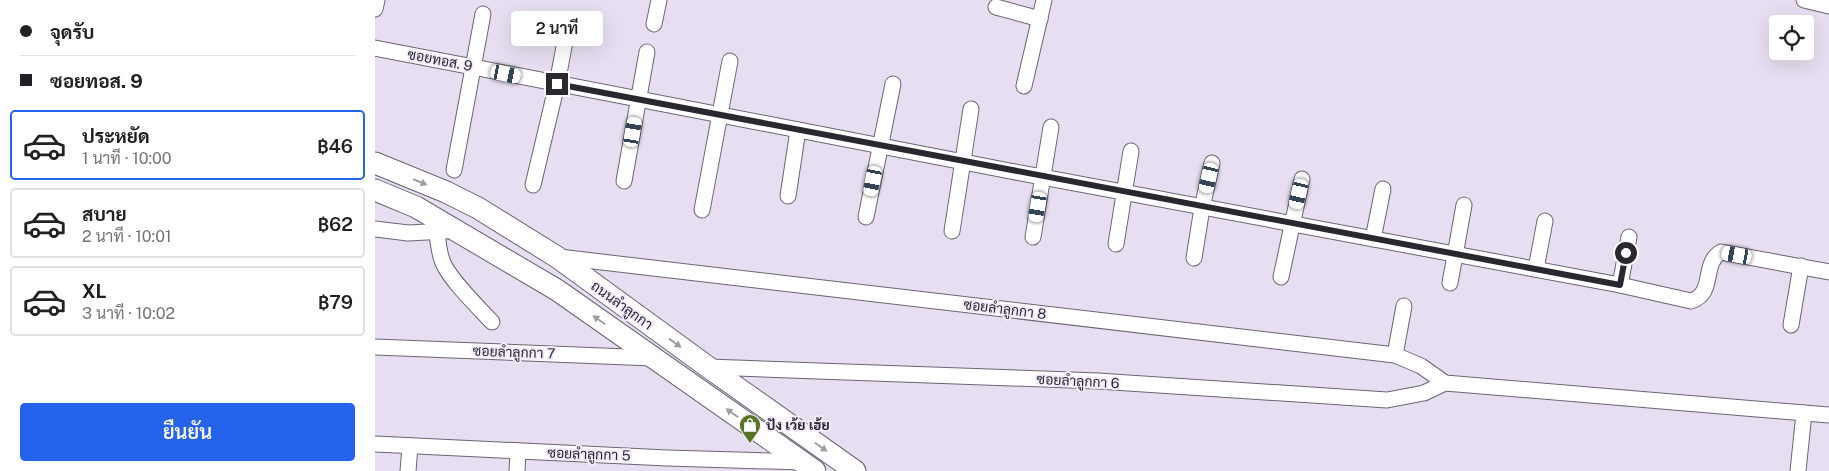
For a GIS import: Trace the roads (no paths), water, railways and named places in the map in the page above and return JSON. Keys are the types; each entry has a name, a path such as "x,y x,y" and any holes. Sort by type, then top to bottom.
{"main road":[{"name":"ถนนลำลูกกา","path":"375,163 445,192 477,208 557,257 855,471"},
{"name":"ถนนลำลูกกา","path":"375,190 416,207 446,231 557,290 809,467"}],"street":[{"path":"375,9 377,0"},
{"path":"654,24 659,0"},
{"path":"1024,86 1044,0"},
{"path":"1804,0 1829,6"},
{"path":"996,7 1040,19"},
{"path":"454,170 483,14"},
{"path":"533,185 557,84 566,36"},
{"name":"ซอยทอส. 9","path":"375,48 1202,208 1620,285 1691,301 1699,299 1704,294 1712,259 1721,252 1829,272"},
{"path":"624,181 647,52"},
{"path":"702,210 730,61"},
{"path":"867,217 893,84"},
{"path":"952,231 971,109"},
{"path":"1033,237 1051,127"},
{"path":"787,196 798,130"},
{"path":"1116,244 1131,151"},
{"path":"1194,258 1212,163"},
{"path":"1281,277 1302,179"},
{"path":"1373,239 1383,189"},
{"path":"1450,283 1464,205"},
{"path":"1536,269 1545,221"},
{"path":"375,229 408,233 446,231 442,261 446,269 492,322"},
{"path":"1620,285 1629,237"},
{"name":"ซอยลำลูกกา 8","path":"557,257 1395,355 1421,366 1445,383"},
{"path":"1791,324 1801,266"},
{"path":"1395,355 1404,306"},
{"name":"ซอยลำลูกกา 7","path":"375,346 653,358"},
{"name":"ซอยลำลูกกา 6","path":"708,367 1098,381 1387,400 1424,393 1445,383"},
{"path":"1445,383 1829,415"},
{"path":"1798,471 1804,413"},
{"name":"ซอยลำลูกกา 5","path":"375,444 518,451 667,464 809,467"},
{"path":"408,471 410,446"},
{"path":"517,471 518,451"}],"place":[{"name":"ปัง เว้ย เฮ้ย","path":"750,444"}]}
